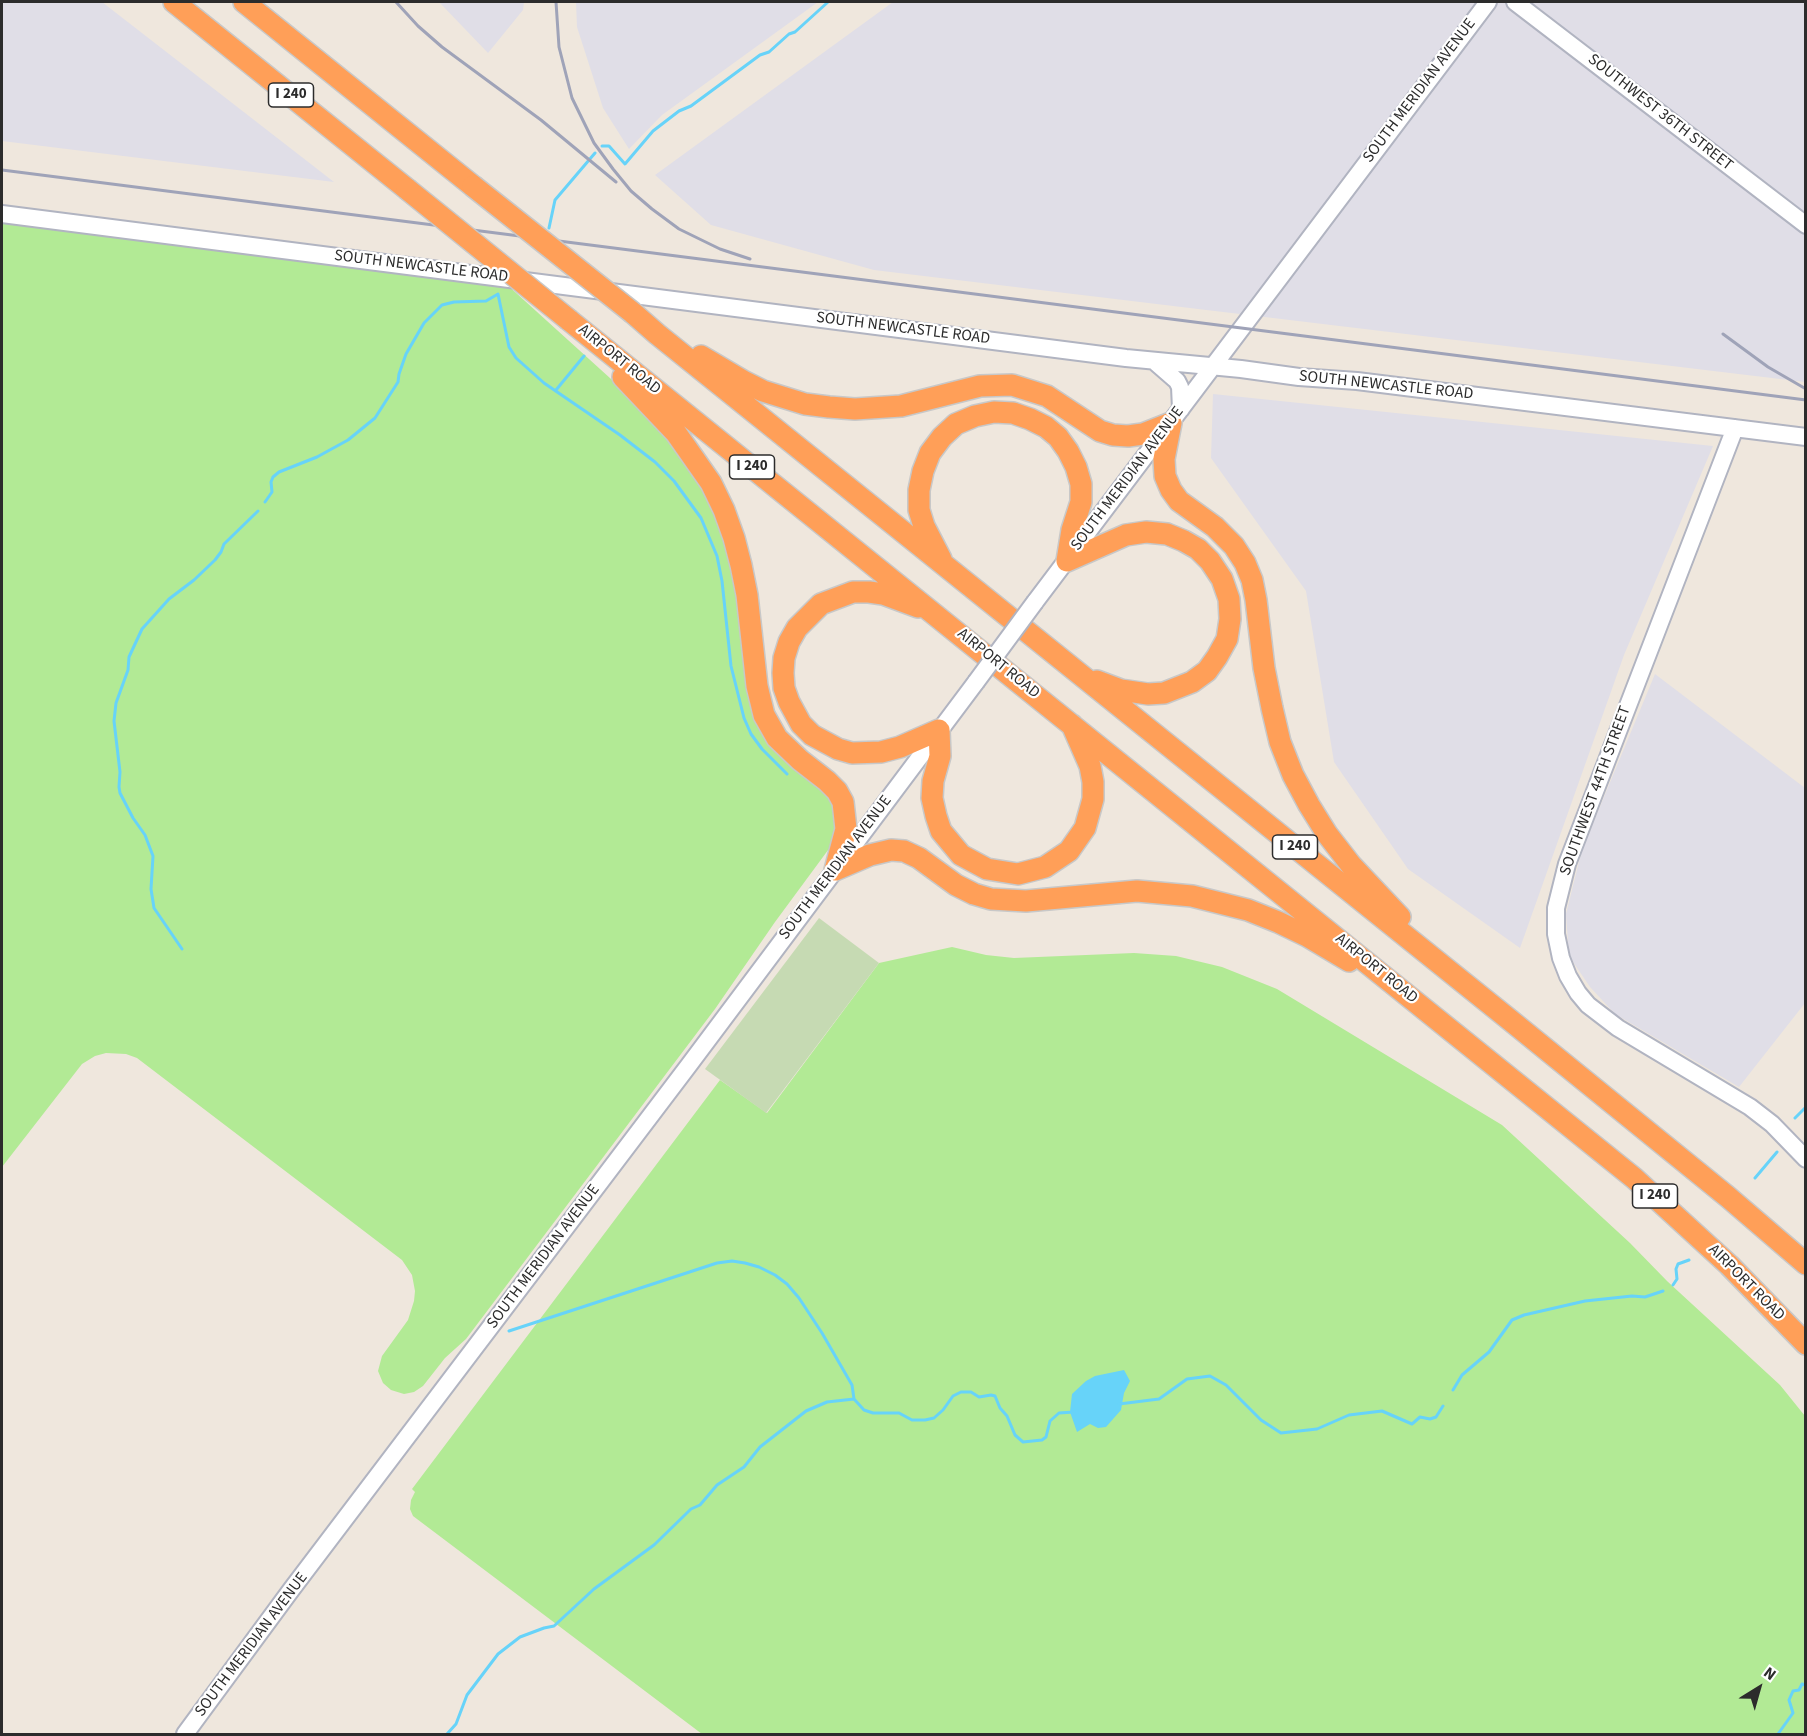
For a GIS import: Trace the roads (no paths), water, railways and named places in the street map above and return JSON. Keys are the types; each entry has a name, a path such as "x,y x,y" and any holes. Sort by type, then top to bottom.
{"highway":[{"name":"AIRPORT ROAD","path":"174,2 1642,1185 1729,1264 1806,1344"},
{"name":"I 240","path":"244,2 660,334 1510,1020 1746,1212 1806,1264"},
{"path":"569,320 676,433 701,468 719,501 734,538 741,565 747,595 756,686 764,715 777,738 827,781 837,791 843,802 846,829 835,870"},
{"path":"660,334 745,382 783,398 805,404 878,409 927,401 980,386 1012,385 1047,396 1100,431 1113,435 1143,434 1176,416"},
{"path":"946,567 924,526 919,510 922,471 930,453 956,424 975,416 994,412 1013,413 1046,427 1059,437 1072,459 1081,484 1081,502 1072,531 1067,561"},
{"path":"1176,416 1164,459 1165,476 1179,501 1223,535 1234,546 1245,563 1252,580 1256,600 1264,668 1280,741 1293,775 1309,805 1327,834 1351,865 1390,907 1510,1020"},
{"path":"1067,561 1126,535 1146,532 1167,534 1191,545 1210,561 1222,579 1229,599 1230,619 1227,639 1217,657 1206,671 1178,689 1156,694 1132,692 1080,675"},
{"path":"936,614 883,594 853,592 821,604 797,628 784,658 783,673 789,702 801,724 812,735 838,749 852,753 881,752 900,747 939,730 940,756 933,781 932,798 941,831 961,855 974,864 987,869 1018,874 1045,867 1069,851 1079,839 1091,814 1093,783 1090,766 1070,722"},
{"path":"835,870 870,855 891,850 919,858 956,885 991,899 1026,901 1137,891 1165,892 1220,902 1248,910 1307,936 1412,998"}],"main road":[{"name":"SOUTH MERIDIAN AVENUE","path":"185,1734 1488,2"},
{"name":"SOUTHWEST 36TH STREET","path":"1515,2 1806,225"},
{"name":"SOUTH NEWCASTLE ROAD","path":"2,214 1153,360 1299,377 1369,382 1806,436"},
{"path":"1153,360 1177,381 1180,389 1176,416"},
{"name":"SOUTHWEST 44TH STREET","path":"1735,428 1567,864 1556,908 1556,934 1568,976 1588,1005 1618,1029 1750,1107 1773,1124 1806,1159"}],"water":[{"path":"1124,1370 1130,1381 1124,1393 1121,1410 1106,1427 1098,1428 1090,1424 1077,1432 1070,1412 1072,1394 1095,1376"}],"waterway":[{"path":"602,146 609,146 625,164 653,131 760,55 769,52 828,2"},
{"path":"549,228 555,200 595,153"},
{"path":"265,502 272,492 273,477 279,472 317,457 348,440 375,418 398,382 406,354 424,323 442,305 454,302 486,301 498,294 509,347 516,358 544,383 655,462 674,481 701,518 717,556 722,581 731,666 744,718 751,734 762,749 787,774"},
{"path":"556,390 584,356"},
{"path":"182,949 154,908 151,889 153,856 145,835 120,793 114,721 116,703 128,670 129,657 142,629 169,599 215,560 224,544 258,511"},
{"path":"1795,1118 1806,1107"},
{"path":"1755,1178 1777,1152"},
{"path":"1673,1285 1677,1279 1678,1264 1689,1260"},
{"path":"509,1331 717,1263 732,1261 745,1263 775,1275 787,1284 799,1298 852,1385 854,1399"},
{"path":"1453,1390 1462,1375 1489,1352 1512,1320 1524,1315 1585,1301 1632,1296 1645,1297 1663,1291"},
{"path":"1119,1404 1159,1399 1187,1379 1210,1376 1226,1385 1261,1420 1281,1433 1317,1429 1349,1415 1382,1411 1412,1424 1420,1417 1430,1419 1436,1417 1443,1406"},
{"path":"447,1734 456,1724 467,1695 498,1654 520,1637 554,1626 594,1589 654,1545 691,1509 700,1505 717,1485 744,1467 760,1447 806,1411 827,1402 854,1399 864,1410 873,1413 899,1413 912,1420 925,1420 934,1418 953,1396 961,1392 971,1392 979,1397 995,1396 1015,1435 1023,1442 1042,1440 1046,1437 1050,1421 1059,1413 1074,1412"},
{"path":"1778,1734 1793,1713 1789,1700 1793,1691 1799,1690 1802,1684 1806,1685"}],"railway":[{"path":"396,2 442,47 541,120 616,182"},
{"path":"556,2 559,47 572,98 594,143 613,169 631,191 679,229 720,249 750,259"},
{"path":"2,170 1806,400"},
{"path":"1723,334 1768,367 1806,389"}]}
